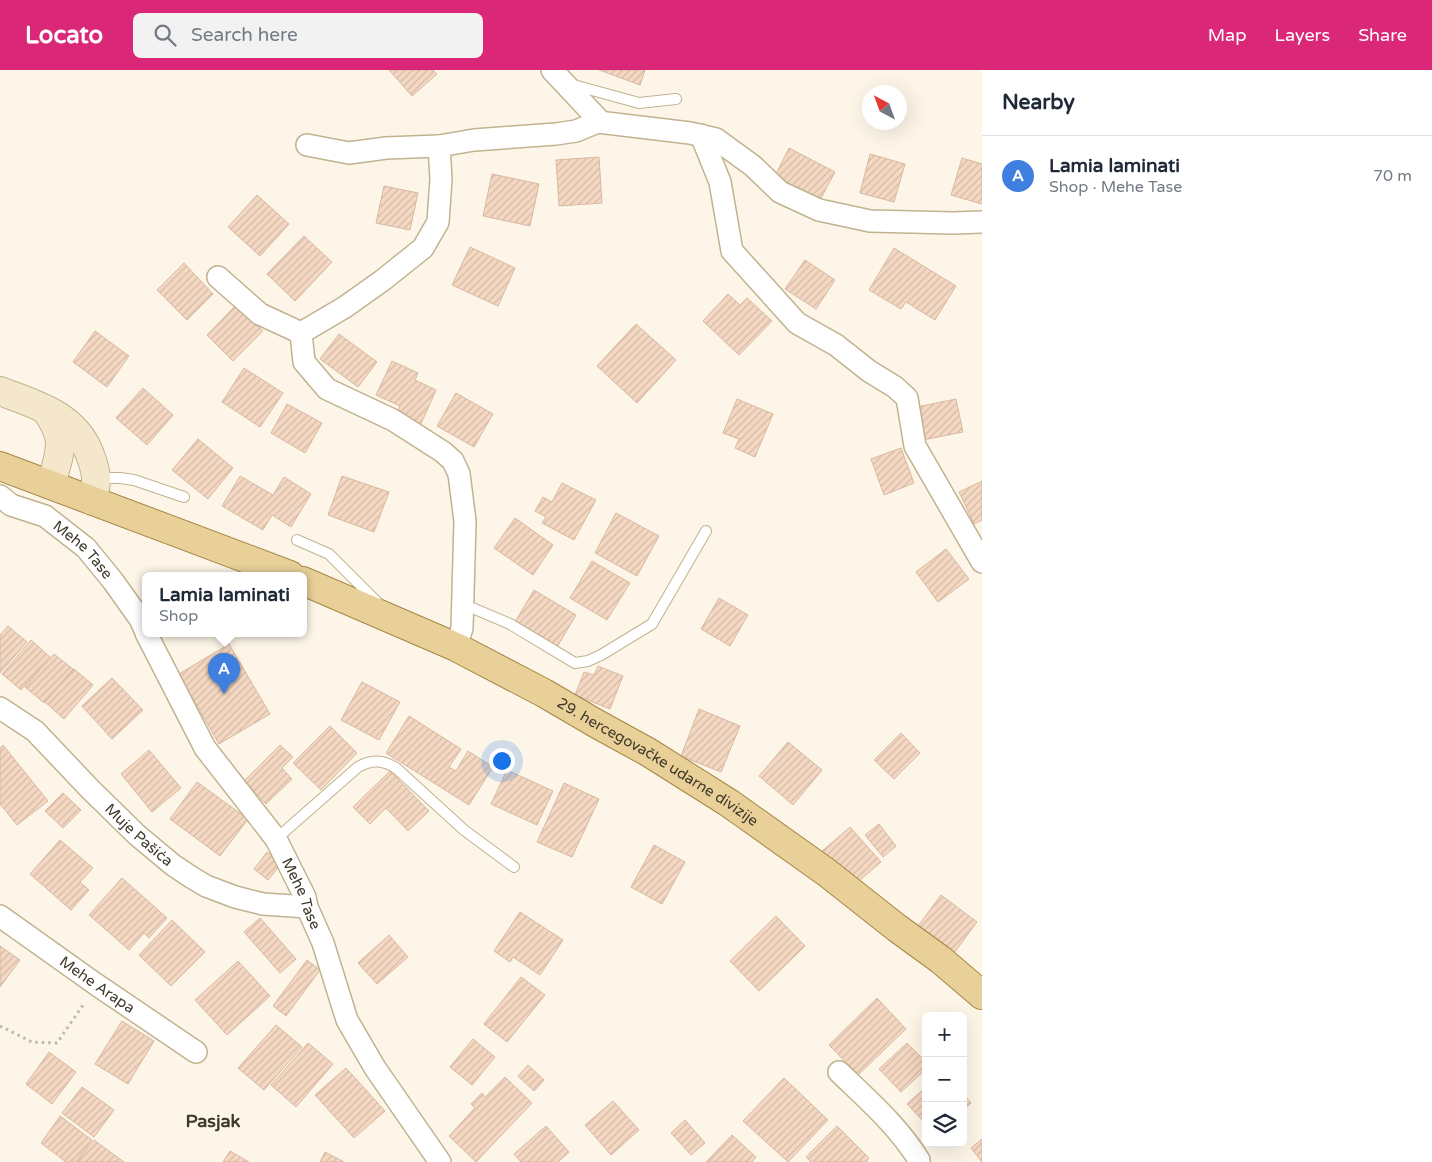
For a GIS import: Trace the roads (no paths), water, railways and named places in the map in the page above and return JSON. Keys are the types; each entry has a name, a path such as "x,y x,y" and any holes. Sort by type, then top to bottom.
{"main road":[{"path":"0,466 50,485 95,489 283,572"},
{"name":"29. hercegovačke udarne divizije","path":"307,583 456,647 544,693 648,752 729,803 826,872 941,960 982,995"}],"street":[{"path":"557,76 597,118 598,122"},
{"path":"308,145 349,153 386,148 439,146 474,140 576,131 598,122 716,138 753,166 780,192 820,210 870,221 982,222"},
{"path":"701,135 720,182 732,251 797,323 836,345 895,387 907,398 916,446 982,562"},
{"path":"301,333 345,308 423,248 438,222 441,179 439,146"},
{"path":"218,277 260,314 301,333"},
{"path":"301,333 304,362 327,389 393,420 443,452 453,461 459,474 465,520 462,628 456,647"},
{"path":"0,391 45,409 61,417 72,426 86,446 93,462 95,489"},
{"path":"45,409 60,435 60,450 50,485"},
{"name":"Mehe Tase","path":"0,496 11,506 44,516 86,548 113,581 142,623"},
{"name":"Mehe Tase","path":"149,637 205,748 276,839 305,897 307,907 323,943 347,1020 375,1068 440,1162"},
{"name":"Muje Pašića","path":"0,708 35,731 137,835 185,873 206,886 236,897 263,904 307,907"},
{"name":"Mehe Arapa","path":"0,916 196,1052"},
{"path":"840,1072 892,1123 911,1147 919,1160 918,1162"}],"lane":[{"path":"557,76 591,90 639,103 676,99"},
{"path":"95,489 120,478 134,480 184,497"},
{"path":"463,604 510,624 575,663 588,661 602,655 652,624 706,531"},
{"path":"298,540 329,554 368,591 393,620"},
{"path":"276,839 358,767 366,763 382,761 396,768 464,830 514,867"}],"place":[{"name":"Lamia laminati","path":"224,694"}],"district":[{"name":"Pasjak","path":"213,1121"}]}
